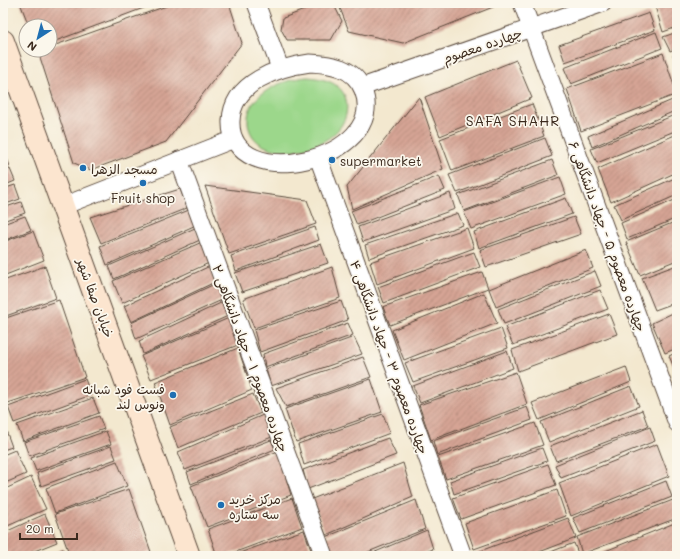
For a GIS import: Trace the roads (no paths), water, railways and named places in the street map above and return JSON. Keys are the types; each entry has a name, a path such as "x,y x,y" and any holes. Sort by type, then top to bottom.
{"main road":[{"name":"خیابان صفا شهر","path":"3,41 189,556"}],"street":[{"path":"256,3 280,68"},
{"name":"چهارده معصوم ۵ - جهاد دانشگاهی ۶","path":"522,3 677,423"},
{"name":"چهارده معصوم","path":"362,87 602,3"},
{"path":"310,63 331,64 350,73 362,87 365,95 366,111 358,130 344,144 318,157 287,163 257,159 248,154 234,139 231,121 240,96 261,77 280,68 310,63"},
{"path":"63,206 234,139"},
{"name":"چهارده معصوم ۳ - جهاد دانشگاهی ۴","path":"318,157 463,556"},
{"name":"چهارده معصوم ۱ - جهاد دانشگاهی ۲","path":"179,160 324,556"}],"place":[{"name":"supermarket","path":"332,160"},
{"name":"مسجد الزهرا","path":"83,168"},
{"name":"Fruit shop","path":"143,183"},
{"name":"فست فود شبانه ونوس لند","path":"173,395"},
{"name":"مرکز خرید سه ستاره","path":"221,505"}],"district":[{"name":"SAFA SHAHR","path":"513,120"}]}
